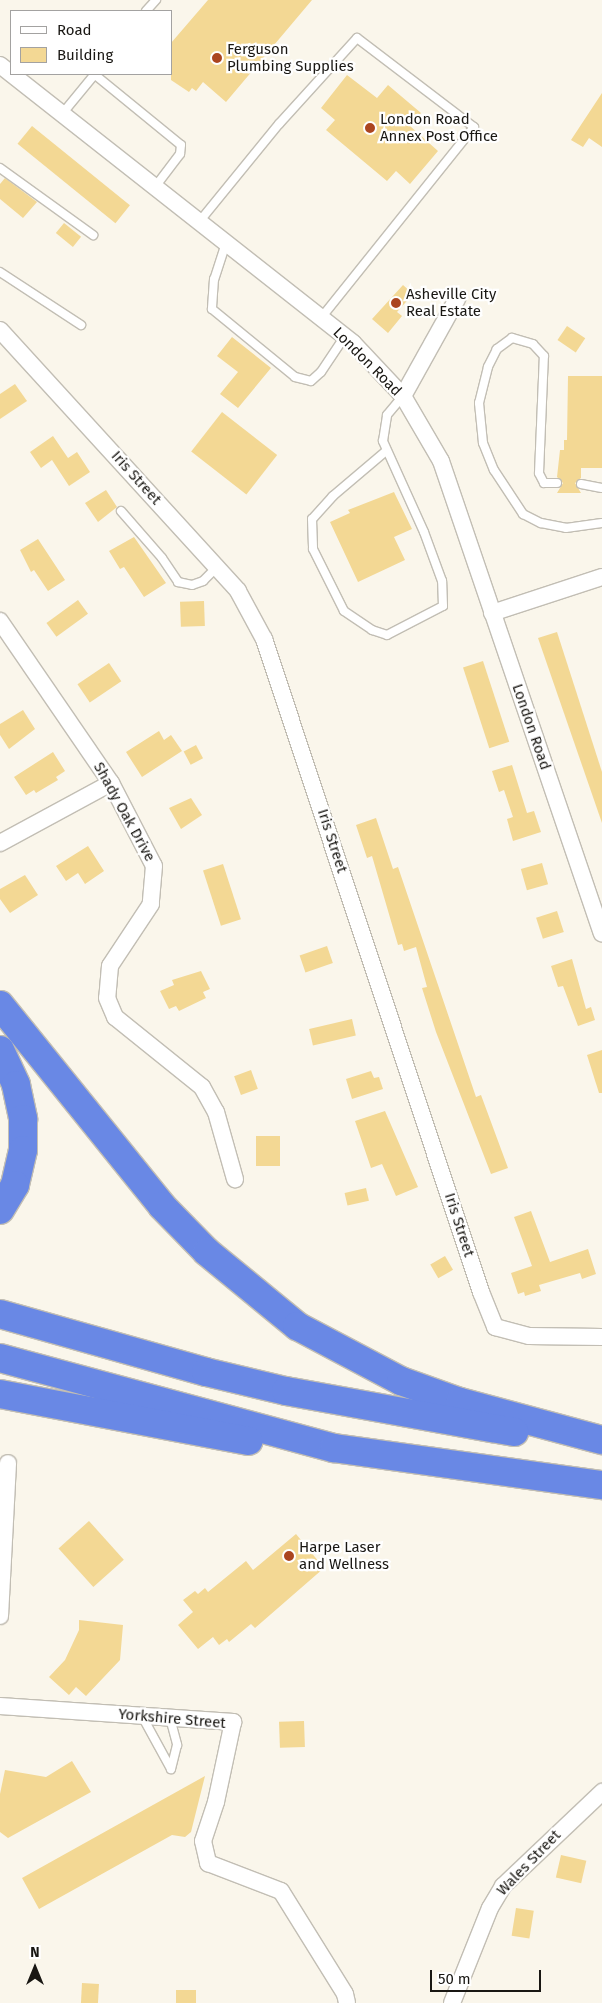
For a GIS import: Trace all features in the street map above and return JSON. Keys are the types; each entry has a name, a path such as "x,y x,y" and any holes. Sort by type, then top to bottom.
{"highway":[{"path":"0,1005 162,1206 213,1258 298,1326 401,1381 460,1402 602,1441"},
{"path":"0,1050 16,1085 23,1119 23,1150 15,1185 0,1210"},
{"path":"0,1314 206,1372 286,1391 447,1422 602,1441"},
{"path":"0,1358 334,1448"},
{"path":"0,1394 237,1440 334,1448 602,1485"}],"street":[{"name":"London Road","path":"0,65 10,73"},
{"name":"London Road","path":"13,75 345,336 402,396 441,461 602,933"},
{"path":"402,396 457,299"},
{"name":"Iris Street","path":"0,330 238,591 264,639 478,1283 495,1327 529,1336 602,1337"},
{"path":"492,613 602,576"},
{"name":"Shady Oak Drive","path":"0,621 111,783 154,866 155,886 151,904 110,966 107,998 115,1017 202,1087 216,1112 236,1179"},
{"path":"0,843 111,783"},
{"path":"0,1616 8,1464"},
{"name":"Yorkshire Street","path":"0,1706 233,1722 216,1802 203,1842 208,1863 281,1891 345,1994 347,2003"},
{"name":"Wales Street","path":"452,2003 490,1908 503,1886 602,1792"}],"lane":[{"path":"147,10 156,0"},
{"path":"200,222 279,124 357,38 474,127 321,318"},
{"path":"62,114 93,75"},
{"path":"95,75 181,145 180,154 155,187"},
{"path":"0,168 93,235"},
{"path":"226,243 214,279 212,309 295,377 311,380 320,372 345,336"},
{"path":"0,272 81,325"},
{"path":"557,483 544,483 539,473 544,356 534,344 512,338 497,349 488,367 478,403 483,443 494,470 523,514 541,523 566,528 602,523"},
{"path":"386,452 312,519 314,549 344,611 372,630 387,635 443,606 442,581 424,532 386,452 382,428 387,415 402,396"},
{"path":"581,484 602,488"},
{"path":"121,511 162,558 178,582 192,585 203,581 217,568"},
{"path":"142,1716 171,1769 177,1745 170,1718"}],"building":[{"name":"Ferguson Plumbing Supplies","path":"208,0 312,0 226,102 203,82 196,91 192,88 189,92 171,80 172,42"},
{"name":"London Road Annex Post Office","path":"347,75 377,98 388,85 421,113 410,126 438,151 410,184 396,171 387,181 326,130 335,120 321,108"},
{"path":"602,93 602,147 589,138 583,147 571,140"},
{"path":"32,126 130,205 115,223 18,144"},
{"path":"5,178 37,202 23,218 0,199 0,184"},
{"path":"64,223 81,237 73,247 56,233"},
{"name":"Asheville City Real Estate","path":"403,285 413,294 397,312 402,316 388,333 372,319"},
{"path":"567,326 585,338 576,352 557,340"},
{"path":"232,337 271,368 238,408 220,394 238,372 217,356"},
{"path":"568,376 602,376 602,468 581,468 581,478 575,483 581,493 557,493 563,483 557,477 560,450 564,450 564,440 567,440"},
{"path":"15,384 27,401 0,419 0,394"},
{"path":"222,412 277,455 246,494 191,451"},
{"path":"53,436 68,458 77,452 90,472 69,486 52,460 41,468 30,452"},
{"path":"106,490 117,507 98,522 85,503"},
{"path":"394,492 412,529 394,537 405,560 358,582 330,522 350,513 348,510"},
{"path":"134,537 166,583 144,597 124,567 120,569 109,551"},
{"path":"38,539 65,580 48,591 34,570 31,572 20,550"},
{"path":"78,600 88,614 56,637 46,623"},
{"path":"204,601 205,626 181,627 180,602"},
{"path":"557,632 602,772 602,823 538,638"},
{"path":"483,661 509,742 489,748 463,667"},
{"path":"109,663 121,681 90,702 77,684"},
{"path":"23,710 35,729 9,749 0,735 0,724"},
{"path":"159,731 164,740 171,735 182,751 142,777 126,752"},
{"path":"196,745 203,758 191,765 184,752"},
{"path":"53,752 65,771 56,777 58,780 36,793 34,790 26,795 14,777"},
{"path":"512,765 527,813 534,811 541,832 513,841 507,819 513,817 504,790 499,792 492,771"},
{"path":"191,798 202,815 181,829 169,808"},
{"path":"376,818 393,869 398,867 476,1097 481,1095 508,1168 491,1174 436,1032 422,988 427,987 416,947 404,951 402,944 398,945 372,856 367,858 356,825"},
{"path":"88,846 104,871 85,884 78,873 66,881 56,866"},
{"path":"542,863 548,884 527,890 521,869"},
{"path":"223,864 241,919 221,926 203,870"},
{"path":"25,875 38,895 10,913 0,899 0,889"},
{"path":"557,911 564,932 543,939 536,918"},
{"path":"327,946 333,963 305,972 300,955"},
{"path":"572,959 586,1009 591,1007 595,1020 578,1026 563,986 558,987 551,966"},
{"path":"201,971 210,989 203,992 206,998 179,1011 176,1006 169,1009 160,991 174,985 172,980"},
{"path":"352,1019 356,1036 313,1045 309,1029"},
{"path":"602,1050 602,1093 599,1093 587,1055"},
{"path":"251,1070 258,1089 241,1095 234,1076"},
{"path":"371,1071 374,1078 379,1077 383,1089 352,1099 346,1079"},
{"path":"385,1111 418,1187 396,1196 382,1164 371,1168 355,1121"},
{"path":"256,1136 280,1136 280,1166 256,1166"},
{"path":"366,1188 369,1201 347,1206 345,1193"},
{"path":"531,1211 550,1262 588,1249 596,1274 582,1279 580,1273 539,1285 541,1291 525,1296 524,1292 518,1294 511,1273 532,1266 514,1217"},
{"path":"445,1256 453,1270 438,1278 430,1264"},
{"path":"89,1521 124,1560 93,1587 59,1548"},
{"path":"296,1534 324,1568 255,1628 251,1624 229,1642 227,1639 219,1645 213,1637 198,1649 178,1625 193,1612 183,1600 195,1591 198,1594 205,1588 208,1592 246,1561 253,1570"},
{"path":"79,1620 123,1625 120,1660 86,1696 76,1687 69,1695 49,1677 65,1660 79,1630"},
{"path":"304,1721 305,1747 280,1748 279,1722"},
{"path":"72,1761 91,1792 8,1838 0,1832 0,1794 5,1770 46,1777"},
{"path":"205,1776 191,1832 185,1837 172,1835 39,1909 22,1878"},
{"path":"561,1855 586,1861 581,1883 556,1877"},
{"path":"516,1908 534,1911 529,1938 512,1936"},
{"path":"82,1983 99,1984 98,2003 81,2003"},
{"path":"176,1990 196,1990 196,2003 176,2003"}],"place":[{"name":"Ferguson Plumbing Supplies","path":"217,58"},
{"name":"London Road Annex Post Office","path":"370,128"},
{"name":"Asheville City Real Estate","path":"396,303"},
{"name":"Harpe Laser and Wellness","path":"289,1556"}]}
